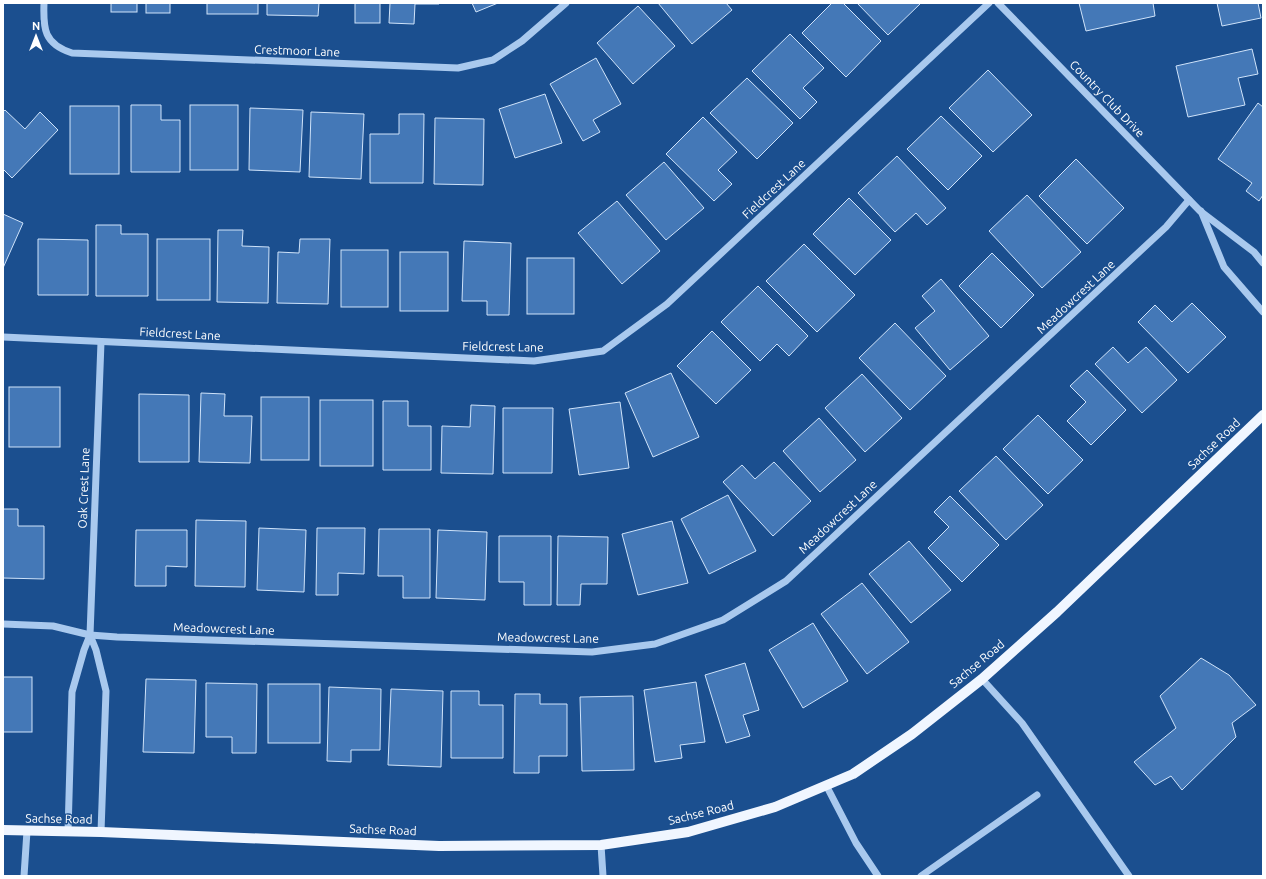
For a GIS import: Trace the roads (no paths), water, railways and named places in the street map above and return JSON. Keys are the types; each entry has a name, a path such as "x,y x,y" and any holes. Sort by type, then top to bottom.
{"main road":[{"name":"Sachse Road","path":"3,830 101,832 439,846 601,845 688,832 775,807 853,774 912,734 982,679 1057,612 1263,415"}],"street":[{"name":"Crestmoor Lane","path":"44,3 43,22 52,44 62,50 72,53 458,68 493,60 522,41 566,3"},
{"name":"Fieldcrest Lane","path":"3,336 101,342 534,361 603,351 667,304 989,3"},
{"name":"Country Club Drive","path":"998,3 1200,211 1254,252 1263,263"},
{"name":"Meadowcrest Lane","path":"3,624 53,626 90,635 592,652 655,644 723,620 786,581 1166,228 1189,200"},
{"name":"Country Club Drive","path":"1200,211 1224,267 1263,312"},
{"name":"Oak Crest Lane","path":"68,832 72,692 84,650 90,635 101,342"},
{"name":"Oak Crest Lane","path":"90,635 96,650 106,692 101,832"},
{"path":"982,679 1022,724 1129,876"},
{"path":"826,785 856,843 878,876"},
{"path":"921,876 1037,794"},
{"path":"24,876 27,831"},
{"path":"601,845 603,876"}]}
